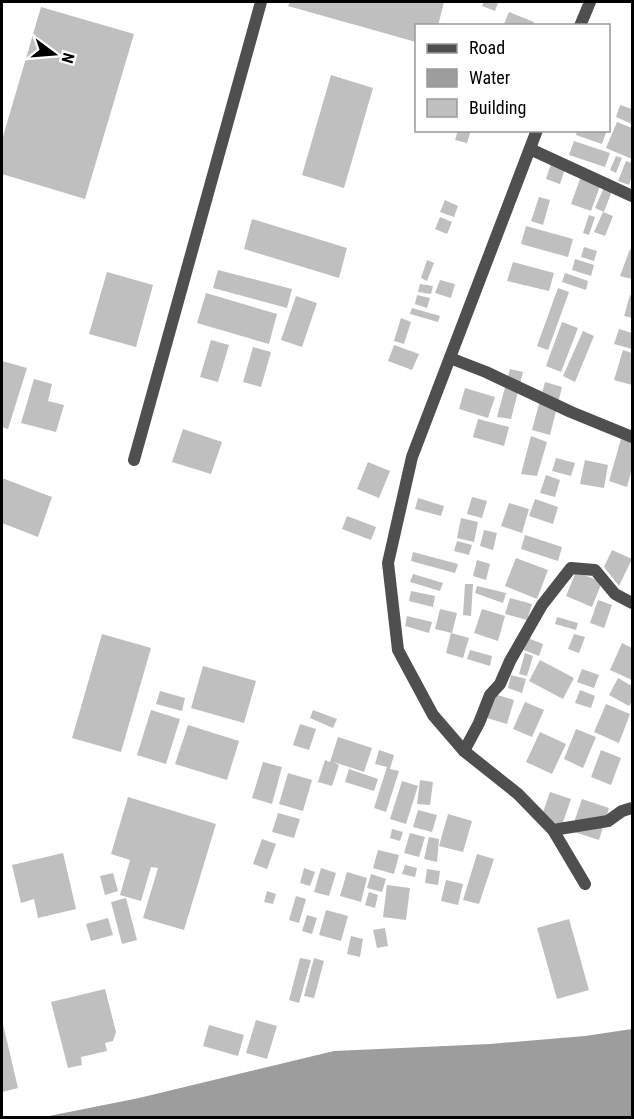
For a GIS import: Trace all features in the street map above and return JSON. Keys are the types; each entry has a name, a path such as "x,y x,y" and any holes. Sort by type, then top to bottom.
{"street":[{"path":"134,460 261,2"},
{"path":"581,24 590,2"},
{"path":"536,132 412,457 388,563 398,650 433,715 464,751 518,794 553,830 585,884"},
{"path":"530,149 633,196"},
{"path":"450,358 486,372 571,412 633,436"},
{"path":"464,751 479,723 490,695 500,684 510,661 542,605 571,568 595,570 615,594 633,603"},
{"path":"553,830 608,821 622,811 633,808"}],"water":[{"path":"632,1029 632,1117 44,1117 139,1098 334,1051 490,1044 585,1036"}],"building":[{"path":"290,2 444,2 438,24 415,24 415,42 288,6"},
{"path":"484,2 498,3 495,11 482,6"},
{"path":"41,7 134,34 85,199 2,174 2,140"},
{"path":"509,12 534,22 534,24 504,24"},
{"path":"331,75 373,88 344,188 302,175"},
{"path":"620,105 632,109 632,124 616,117"},
{"path":"617,122 632,128 632,159 606,148"},
{"path":"457,132 470,132 467,143 455,140"},
{"path":"577,132 606,132 602,144 576,135"},
{"path":"574,141 610,153 605,167 569,155"},
{"path":"616,156 622,158 616,173 610,170"},
{"path":"552,161 566,166 560,184 546,179"},
{"path":"626,161 632,163 629,185 618,181"},
{"path":"580,179 600,186 591,211 571,204"},
{"path":"605,185 613,188 604,212 595,208"},
{"path":"539,197 550,200 543,225 531,221"},
{"path":"445,200 458,206 454,217 440,212"},
{"path":"603,212 613,216 605,236 594,232"},
{"path":"589,215 595,217 589,235 583,233"},
{"path":"440,217 452,222 447,234 435,229"},
{"path":"252,219 347,248 339,278 244,249"},
{"path":"526,226 573,239 568,257 521,244"},
{"path":"584,247 597,251 594,261 581,257"},
{"path":"630,249 632,250 632,279 620,276"},
{"path":"575,259 594,265 591,276 572,270"},
{"path":"427,260 434,263 427,281 421,278"},
{"path":"513,262 554,273 549,291 507,281"},
{"path":"218,270 292,289 287,308 213,288"},
{"path":"107,272 153,285 136,347 89,334"},
{"path":"565,273 588,281 586,290 562,282"},
{"path":"440,280 455,284 451,298 435,293"},
{"path":"420,284 433,286 431,294 418,292"},
{"path":"558,288 569,292 548,350 537,346"},
{"path":"206,293 277,314 269,344 197,323"},
{"path":"417,295 430,298 427,308 415,304"},
{"path":"630,295 632,295 632,318 624,316"},
{"path":"296,296 317,303 302,347 281,340"},
{"path":"412,308 440,316 438,322 410,314"},
{"path":"401,318 411,322 404,344 394,341"},
{"path":"562,322 578,328 561,372 546,366"},
{"path":"619,329 632,333 632,349 614,344"},
{"path":"583,331 594,336 575,382 563,376"},
{"path":"211,340 229,345 218,382 200,377"},
{"path":"394,345 419,354 412,370 388,361"},
{"path":"253,347 271,352 261,387 243,382"},
{"path":"623,350 632,353 632,385 614,380"},
{"path":"2,361 27,368 8,429 2,427"},
{"path":"510,369 523,372 511,419 497,417"},
{"path":"34,379 52,384 48,401 64,405 56,432 21,423"},
{"path":"545,382 562,387 550,435 532,430"},
{"path":"465,388 495,397 488,418 459,409"},
{"path":"478,419 509,427 504,446 473,437"},
{"path":"183,429 222,442 211,474 172,462"},
{"path":"531,436 547,442 537,476 521,474"},
{"path":"621,439 632,442 632,468 627,487 609,481"},
{"path":"556,458 575,463 571,476 552,471"},
{"path":"585,460 608,465 604,488 580,484"},
{"path":"368,462 390,471 379,498 357,489"},
{"path":"546,475 560,480 555,497 540,493"},
{"path":"2,478 52,497 38,537 2,523"},
{"path":"472,497 487,501 482,518 467,514"},
{"path":"418,498 444,506 441,516 415,509"},
{"path":"535,499 558,507 553,524 529,516"},
{"path":"509,503 529,509 522,533 501,526"},
{"path":"347,516 376,527 371,540 342,529"},
{"path":"461,518 478,522 474,542 457,538"},
{"path":"484,530 497,533 493,550 480,546"},
{"path":"525,535 562,547 558,561 521,549"},
{"path":"457,541 472,545 469,555 454,551"},
{"path":"612,550 632,559 619,586 604,567"},
{"path":"413,552 458,564 455,573 411,561"},
{"path":"516,558 548,570 537,599 505,586"},
{"path":"477,560 490,564 486,580 473,576"},
{"path":"576,572 602,582 592,607 566,596"},
{"path":"413,574 443,583 440,591 410,582"},
{"path":"465,584 473,584 471,616 463,615"},
{"path":"477,586 506,593 503,603 475,593"},
{"path":"411,591 435,596 433,607 409,601"},
{"path":"510,598 532,604 527,620 505,614"},
{"path":"598,600 612,605 604,628 590,623"},
{"path":"440,609 457,613 452,633 435,629"},
{"path":"482,609 505,616 498,641 474,633"},
{"path":"407,616 432,622 429,633 405,626"},
{"path":"557,617 578,623 576,630 555,624"},
{"path":"451,633 469,638 463,658 446,653"},
{"path":"102,634 151,648 121,752 72,738"},
{"path":"574,634 585,637 579,653 568,649"},
{"path":"525,637 543,644 539,656 521,649"},
{"path":"622,643 632,648 632,680 610,670"},
{"path":"470,650 492,656 490,666 467,659"},
{"path":"525,653 533,656 527,676 519,674"},
{"path":"540,660 574,678 563,699 529,681"},
{"path":"203,666 256,681 244,723 191,708"},
{"path":"582,669 599,675 594,688 577,682"},
{"path":"511,675 526,679 522,693 508,688"},
{"path":"618,678 632,686 632,701 629,706 609,695"},
{"path":"580,690 595,696 591,708 575,703"},
{"path":"160,691 185,698 182,711 156,704"},
{"path":"494,694 514,700 507,724 487,718"},
{"path":"525,702 544,710 532,737 513,729"},
{"path":"606,704 630,714 619,743 594,732"},
{"path":"151,710 180,719 166,764 137,755"},
{"path":"313,710 337,719 333,728 310,718"},
{"path":"300,724 316,729 309,750 293,745"},
{"path":"188,725 239,741 227,780 175,764"},
{"path":"576,729 596,737 583,768 564,759"},
{"path":"540,732 566,744 552,774 526,762"},
{"path":"338,737 372,748 364,772 334,762 339,765 332,786 318,782 325,760 330,762"},
{"path":"379,750 394,755 390,769 399,771 386,812 374,808 387,767 375,764"},
{"path":"601,750 621,758 611,785 591,777"},
{"path":"263,762 282,767 272,804 252,798"},
{"path":"349,769 378,779 374,791 345,782"},
{"path":"288,773 312,780 303,811 279,804"},
{"path":"420,780 433,782 430,805 417,804"},
{"path":"402,781 418,786 406,824 390,819"},
{"path":"550,792 571,799 562,825 541,818"},
{"path":"128,797 216,824 184,930 143,918 158,868 151,867 141,901 120,895 130,860 111,854"},
{"path":"582,799 609,808 599,840 571,831"},
{"path":"418,810 437,815 432,832 413,827"},
{"path":"278,813 300,819 294,838 272,832"},
{"path":"448,814 472,821 463,852 439,846"},
{"path":"392,829 403,832 400,841 390,838"},
{"path":"410,833 425,837 419,857 404,853"},
{"path":"429,837 439,839 437,862 424,859"},
{"path":"262,839 276,844 267,869 253,864"},
{"path":"378,850 399,855 394,874 373,868"},
{"path":"63,853 76,909 38,918 34,899 21,903 12,865"},
{"path":"477,854 494,859 479,904 463,900"},
{"path":"405,865 417,868 415,877 402,874"},
{"path":"304,868 315,872 310,886 300,883"},
{"path":"321,868 336,873 329,896 314,892"},
{"path":"427,869 440,871 438,885 425,883"},
{"path":"347,872 367,878 361,902 340,896"},
{"path":"113,873 118,891 105,895 100,876"},
{"path":"371,874 386,879 382,892 367,888"},
{"path":"446,880 463,884 458,905 441,901"},
{"path":"387,885 410,888 406,920 383,917"},
{"path":"267,891 276,894 273,904 264,902"},
{"path":"369,892 378,895 375,908 365,905"},
{"path":"296,896 306,899 299,923 289,920"},
{"path":"126,898 137,940 122,944 111,902"},
{"path":"326,910 348,916 341,941 319,935"},
{"path":"307,915 317,918 312,934 302,931"},
{"path":"108,918 113,935 91,941 86,924"},
{"path":"569,919 589,990 557,999 537,928"},
{"path":"385,928 388,946 377,948 373,930"},
{"path":"351,936 363,939 360,957 347,954"},
{"path":"300,958 311,960 299,1003 289,1000"},
{"path":"314,958 324,961 314,998 304,996"},
{"path":"105,989 116,1032 113,1041 105,1043 107,1051 81,1057 82,1065 68,1068 51,1002"},
{"path":"2,1020 18,1088 2,1092"},
{"path":"256,1020 277,1026 267,1059 246,1053"},
{"path":"209,1025 244,1035 238,1056 203,1046"}]}
